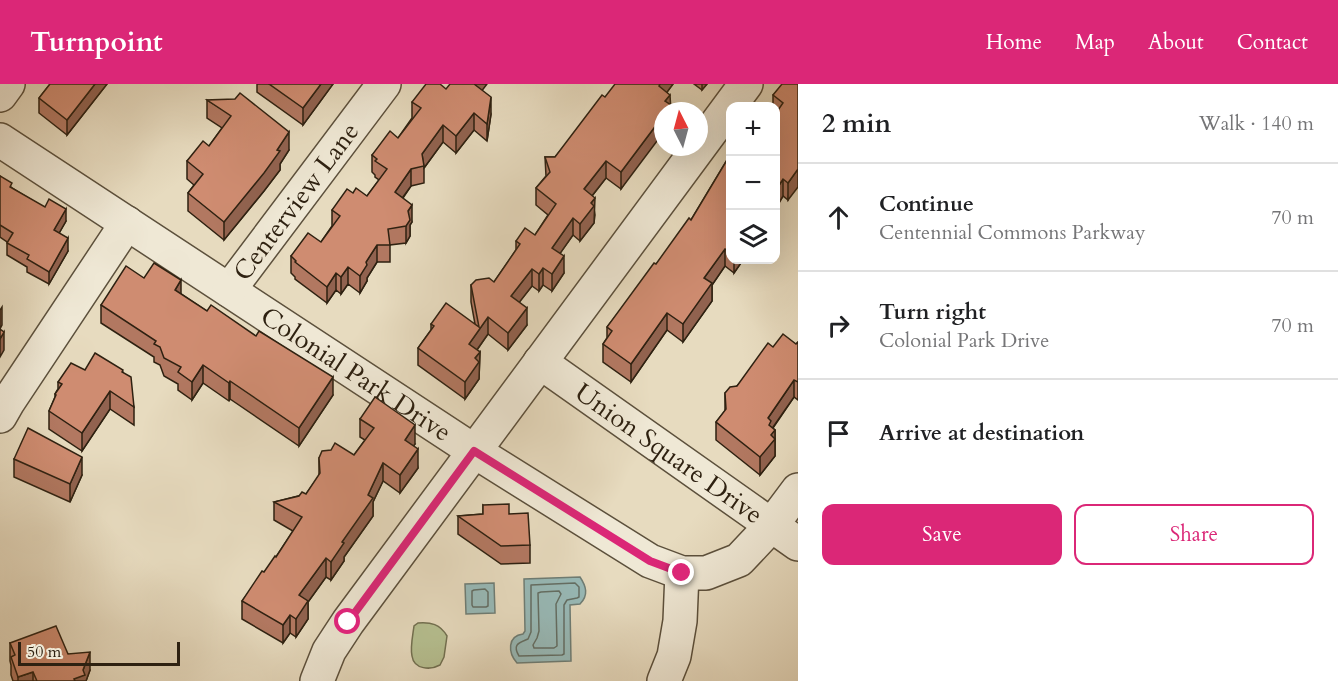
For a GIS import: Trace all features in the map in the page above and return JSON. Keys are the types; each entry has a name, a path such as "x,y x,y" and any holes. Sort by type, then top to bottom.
{"street":[{"path":"0,95 8,84"},
{"name":"Centerview Lane","path":"229,290 384,84"},
{"path":"317,681 329,651 348,622 746,84"},
{"name":"Colonial Park Drive","path":"0,140 474,451 650,561 682,573 706,573 740,560 771,526 798,490"},
{"path":"0,416 127,223"},
{"name":"Union Square Drive","path":"540,362 798,544"},
{"path":"664,681 674,656 680,621 682,573"}],"green space":[{"path":"418,623 435,625 447,636 444,657 440,665 423,668 413,661 412,641 414,626"}],"water":[{"path":"580,577 586,594 580,604 570,605 571,661 517,663 512,655 511,646 514,638 525,631 524,579"},
{"path":"494,583 495,613 466,614 465,584"}],"building":[{"path":"50,84 95,84 67,120 39,98"},
{"path":"269,84 321,84 303,108"},
{"path":"426,84 440,84 446,89 450,84 474,84 491,97 487,124 474,113 456,136 443,125 422,154 424,166 411,169 395,192 412,205 408,211 410,220 406,226 388,229 390,245 377,245 360,276 348,267 341,277 336,273 327,287 295,262 291,256 308,233 321,242 340,216 332,210 347,189 353,193 356,188 367,196 387,169 375,161 377,159 372,155 390,131 398,138 421,108 412,102"},
{"path":"615,84 660,84 659,86 670,95 666,102 654,102 654,128 621,172 606,161 584,189 595,198 591,203 594,206 580,224 573,218 552,248 564,256 552,274 543,268 539,274 532,269 511,296 527,308 508,333 488,317 469,344 480,352 475,358 479,362 465,382 418,348 434,326 431,324 446,303 479,327 471,285 476,280 489,278 494,282 520,244 516,241 525,228 535,235 556,204 536,188 550,172 545,157 555,157 602,95 605,97"},
{"path":"782,84 798,84 798,169 788,183 783,179 780,184 780,107 783,103 773,95"},
{"path":"240,93 289,132 277,150 280,151 224,222 188,193 203,174 187,161 203,141 209,146 231,116 207,100 235,99"},
{"path":"726,162 726,250 704,278 712,283 683,324 667,313 631,364 603,344 612,331 607,327 689,218 691,220"},
{"path":"0,176 12,183 10,187 45,207 49,199 66,209 54,230 68,238 49,272 27,259 29,255 7,243 13,233 0,225"},
{"path":"154,263 181,280 175,290 207,311 211,305 256,336 259,331 333,377 299,428 203,365 192,382 178,372 181,367 164,358 160,347 154,344 156,341 101,305 126,266 144,278"},
{"path":"783,334 796,344 798,342 798,382 794,380 768,418 771,421 769,425 775,430 771,435 775,439 760,457 716,422 726,409 725,393 730,387 737,386 768,343 773,347"},
{"path":"95,353 131,377 134,407 110,391 82,433 49,411 55,394 62,384 58,382 71,363 85,370"},
{"path":"375,397 415,425 405,440 418,449 400,475 383,463 368,495 373,498 331,562 326,558 299,595 308,601 296,619 290,615 283,625 242,601 262,571 264,572 276,557 302,517 274,502 299,496 302,492 306,494 320,473 319,458 322,451 331,450 335,443 354,455 374,428 360,419"},
{"path":"28,428 82,457 70,484 14,459"},
{"path":"509,504 509,514 528,513 530,545 501,546 458,516 483,514 483,505"},
{"path":"56,626 68,654 90,652 83,670 85,675 74,679 75,681 37,681 33,672 18,677 11,657 15,655 10,643"}],"route":[{"path":"348,622 474,451 650,561 682,573"}]}
